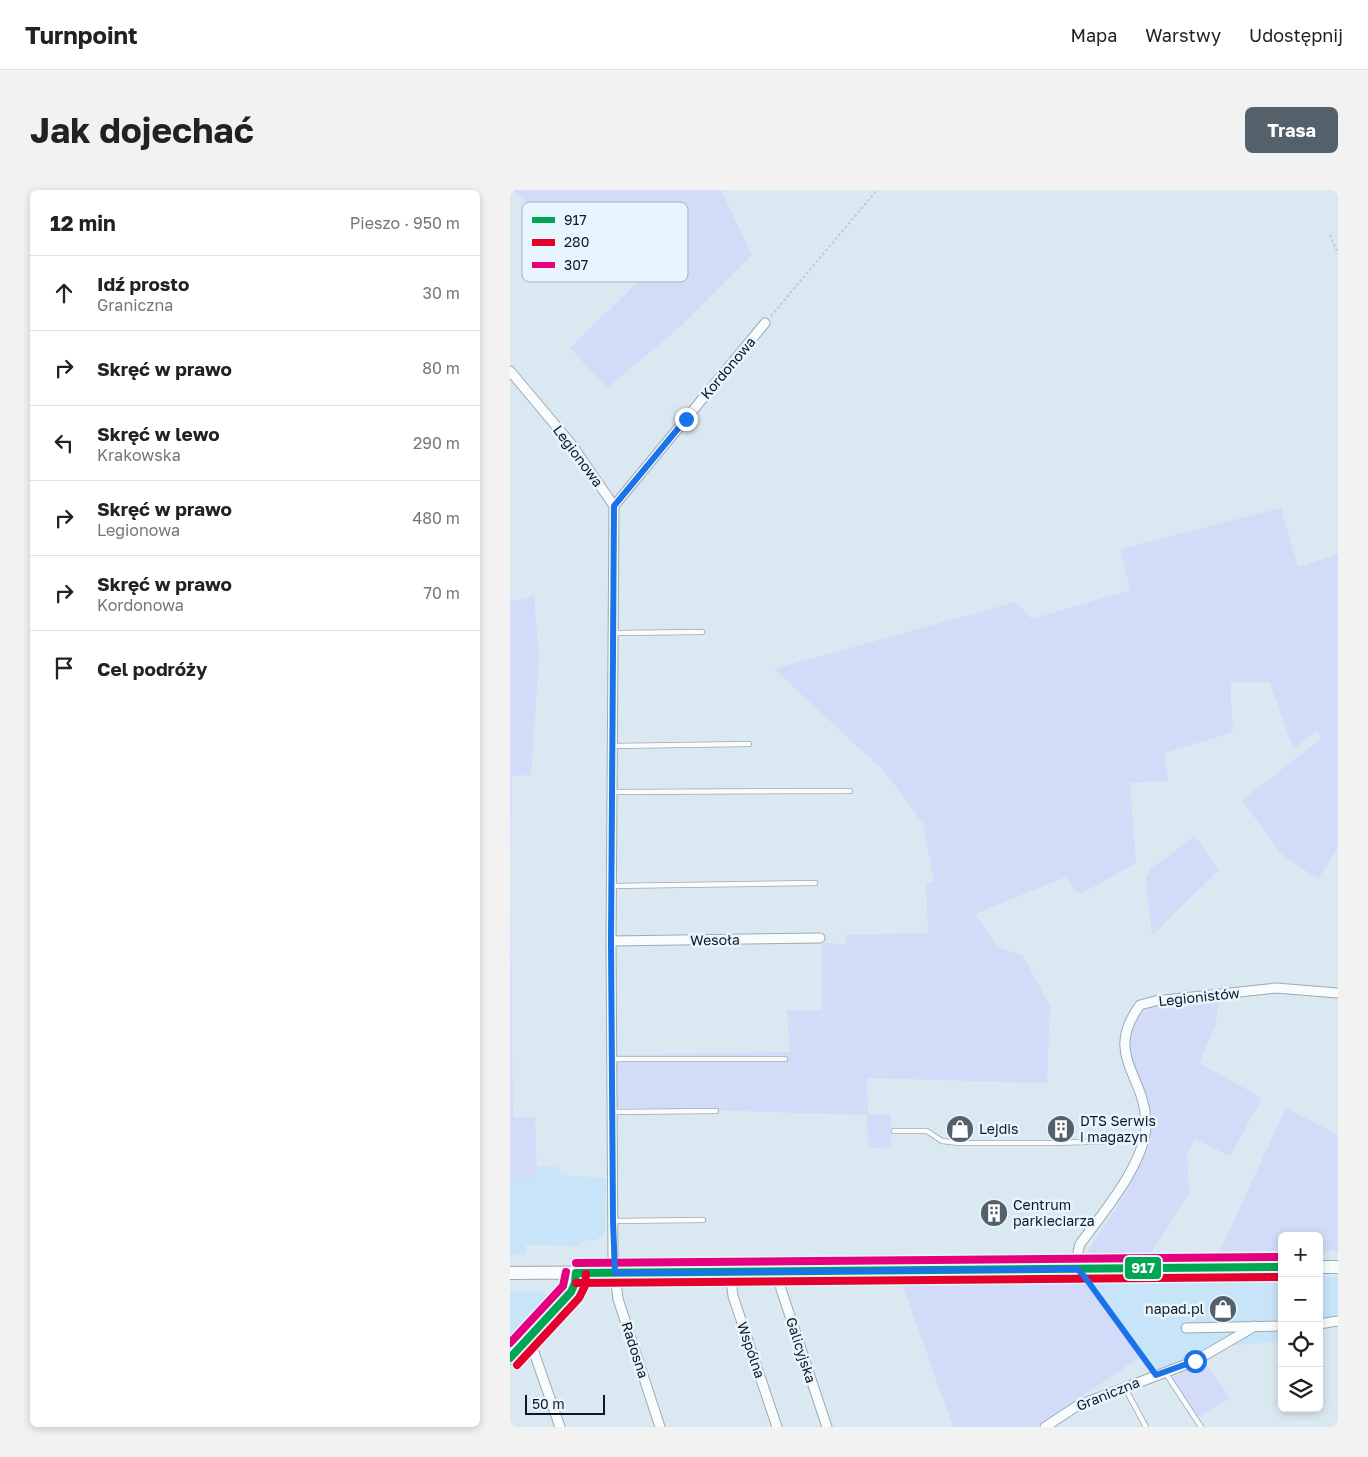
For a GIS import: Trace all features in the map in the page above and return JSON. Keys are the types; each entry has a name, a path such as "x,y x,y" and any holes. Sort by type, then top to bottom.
{"main road":[{"path":"510,1273 1278,1267"},
{"path":"1323,1267 1338,1267"},
{"path":"510,1358 572,1292 576,1273"}],"street":[{"name":"Kordonowa","path":"614,506 765,323"},
{"name":"Legionowa","path":"510,371 572,445 614,506"},
{"path":"614,506 611,1059 615,1273"},
{"name":"Wesoła","path":"611,941 820,938"},
{"name":"Legionistów","path":"1077,1269 1080,1244 1120,1188 1139,1156 1143,1140 1146,1120 1143,1098 1130,1072 1125,1044 1127,1027 1140,1005 1155,1001 1276,988 1338,994"},
{"name":"Wspólna","path":"730,1272 733,1296 777,1427"},
{"name":"Galicyjska","path":"779,1272 781,1289 827,1427"},
{"name":"Radosna","path":"615,1273 618,1299 660,1427"},
{"path":"1323,1323 1338,1321"},
{"name":"Graniczna","path":"1045,1427 1077,1406 1161,1374 1214,1351 1255,1326"},
{"path":"1186,1328 1278,1326"},
{"path":"529,1338 560,1427"}],"lane":[{"path":"613,633 702,632"},
{"path":"612,746 749,744"},
{"path":"612,792 850,791"},
{"path":"612,886 815,883"},
{"path":"611,1059 785,1059"},
{"path":"612,1112 716,1110"},
{"path":"894,1131 927,1131 942,1141 959,1143 1056,1143 1143,1140"},
{"path":"613,1221 703,1220"},
{"path":"1161,1374 1201,1427"},
{"path":"1124,1387 1146,1427"}],"path":[{"path":"765,323 877,190"},
{"path":"1330,235 1338,254"},
{"path":"1077,1269 1161,1374"}],"shaded area":[{"path":"512,190 721,190 752,255 681,326 607,388 570,348 638,282 688,282 688,202 526,202"},
{"path":"1281,508 1298,567 1338,554 1338,848 1318,879 1281,854 1242,800 1321,739 1318,731 1293,749 1270,682 1230,682 1233,732 1165,753 1168,781 1130,783 1136,863 1081,894 1075,891 1066,877 975,914 998,947 1023,956 1050,1006 1047,1083 867,1078 868,1114 891,1114 891,1147 868,1148 867,1115 617,1107 616,1055 790,1052 787,1010 822,1010 822,943 846,944 846,935 928,933 926,883 934,882 923,824 885,772 774,669 1016,602 1032,619 1130,590 1120,549"},
{"path":"534,596 539,658 531,775 512,776 510,867 510,602"},
{"path":"1195,836 1219,870 1152,935 1146,878 1151,869"},
{"path":"510,879 513,1117 535,1117 537,1178 510,1179"},
{"path":"1219,998 1216,1024 1199,1063 1262,1098 1230,1156 1195,1139 1187,1155 1189,1194 1151,1253 1086,1254 1125,1194 1147,1152 1154,1119 1131,1060 1128,1042 1139,1015 1149,1007"},
{"path":"1286,1108 1338,1135 1338,1251 1323,1251 1323,1232 1278,1232 1278,1251 1220,1251"},
{"path":"536,1167 559,1167 560,1175 606,1178 605,1233 596,1240 583,1241 580,1246 526,1245 525,1255 510,1254 510,1179 536,1178"},
{"path":"1085,1277 1278,1277 1278,1341 1228,1346 1205,1362 1181,1374 1161,1372 1139,1358"},
{"path":"1085,1277 1139,1358 1036,1427 953,1427 901,1281"},
{"path":"1323,1277 1338,1277 1338,1316 1323,1318"},
{"path":"539,1291 548,1296 549,1305 510,1346 510,1292"},
{"path":"1205,1362 1230,1398 1198,1417 1171,1378"}],"transit line":[{"name":"307","path":"576,1263 1278,1257"},
{"name":"917","path":"576,1273 1278,1267"},
{"name":"307","path":"510,1343 563,1286 566,1272"},
{"name":"917","path":"510,1358 571,1292 575,1283 576,1273"},
{"name":"280","path":"517,1365 579,1298 585,1286 586,1274"},
{"name":"280","path":"576,1283 1278,1277"}],"place":[{"name":"Lejdis","path":"960,1129"},
{"name":"DTS Serwis i magazyn","path":"1061,1129"},
{"name":"Centrum parkieciarza","path":"994,1213"},
{"name":"napad.pl","path":"1223,1309"}],"route":[{"path":"686,419 614,506 611,941 613,1256 615,1273 1077,1269 1156,1375 1195,1361"}]}
